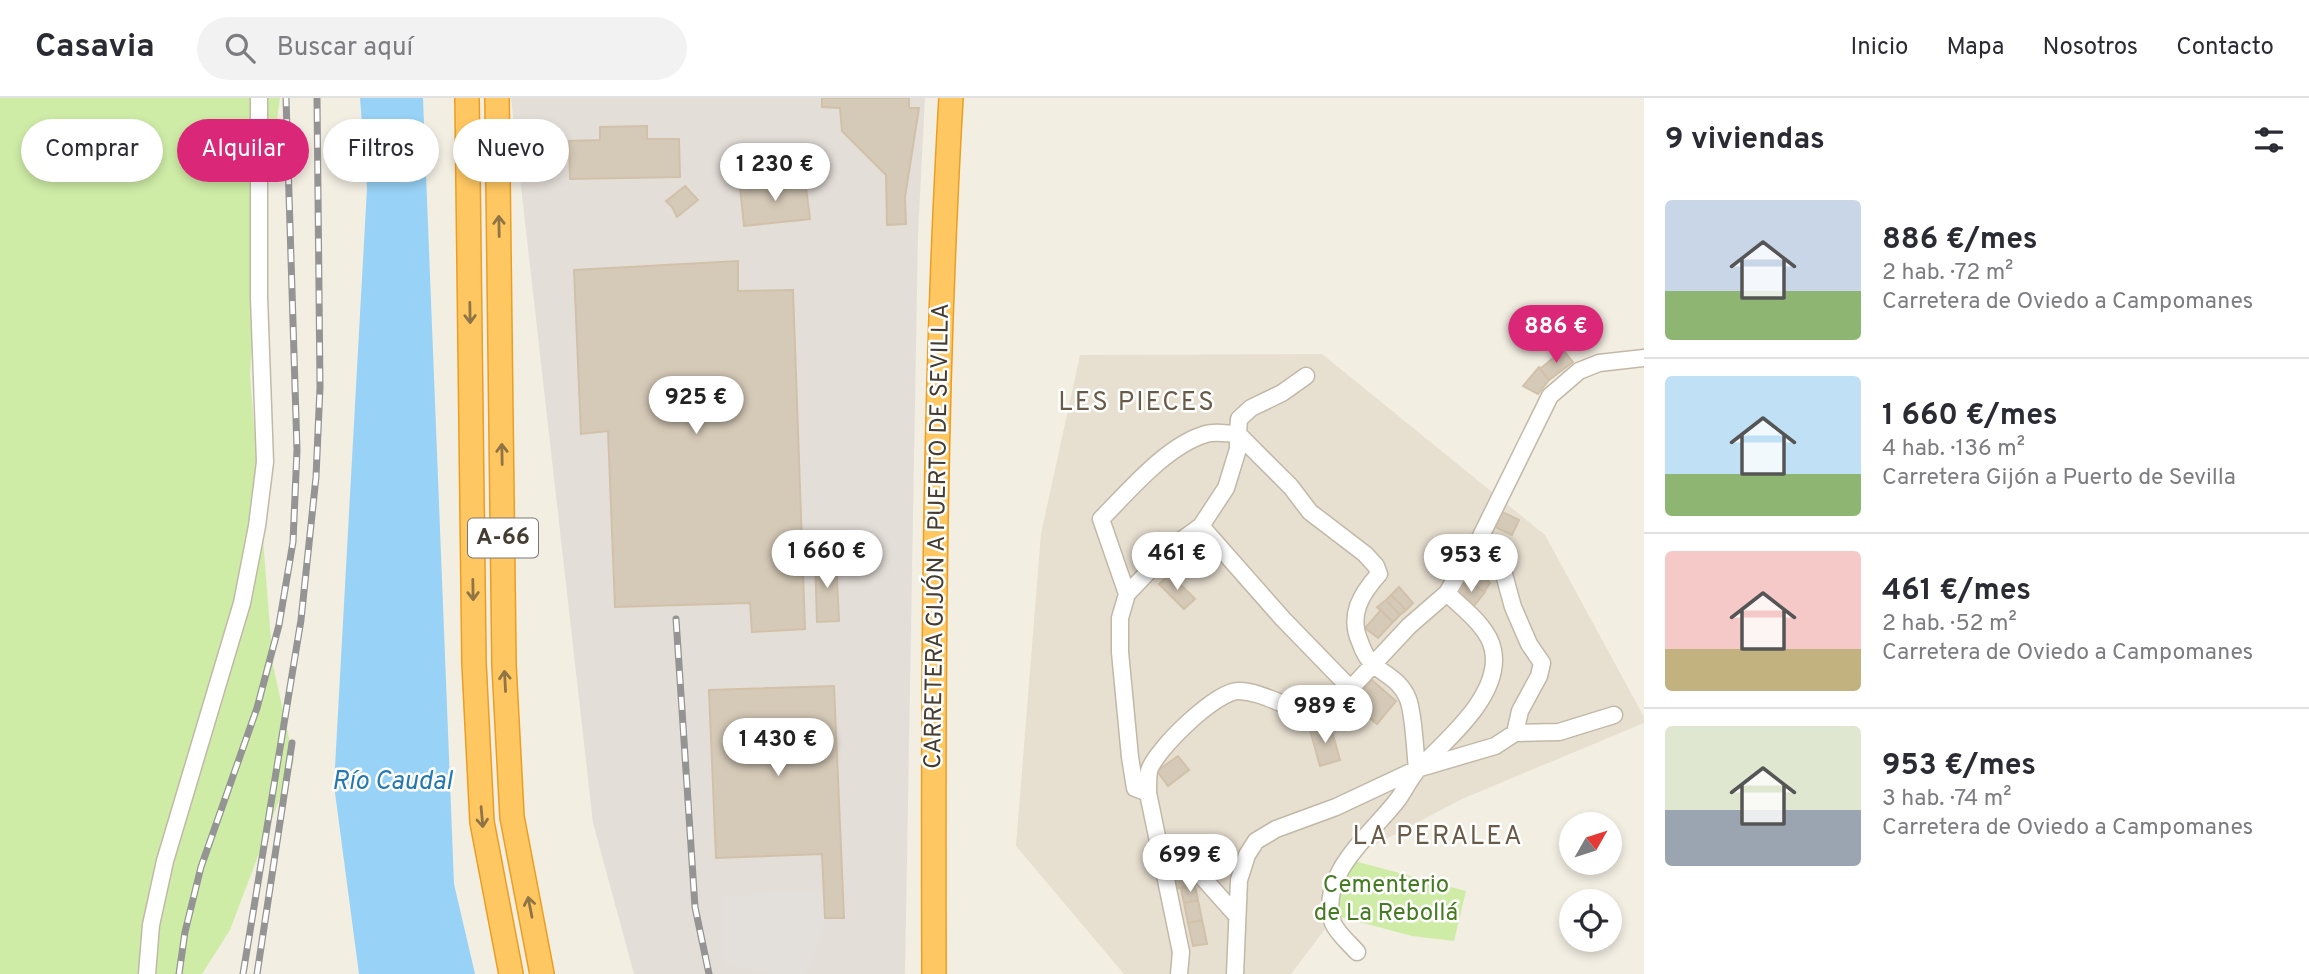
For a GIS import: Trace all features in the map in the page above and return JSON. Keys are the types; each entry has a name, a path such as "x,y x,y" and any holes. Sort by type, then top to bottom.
{"highway":[{"name":"A-66","path":"467,98 474,663 482,822 511,974"},
{"name":"A-66","path":"497,98 506,693 512,817 542,974"},
{"name":"CARRETERA GIJÓN A PUERTO DE SEVILLA","path":"934,974 936,535 943,226 951,98"}],"street":[{"path":"147,974 150,925 165,861 242,603 257,526 264,461 259,297 259,98"},
{"path":"1179,974 1181,952 1147,793 1150,770 1164,747 1211,703 1228,692 1240,691 1298,709 1321,712 1330,708 1409,626 1447,593 1479,540 1550,396 1579,371 1600,363 1644,358"},
{"path":"1147,793 1135,788 1130,757 1120,652 1120,618 1126,594 1172,547 1200,526 1226,488 1237,449 1240,419 1251,408 1282,393 1306,376"},
{"path":"1126,594 1101,519 1149,471 1185,442 1208,433 1238,434 1291,487 1310,512 1365,554 1376,566 1379,574 1361,596 1355,614 1356,633 1365,655 1373,665 1397,680 1409,699 1417,769"},
{"path":"1200,526 1283,619 1351,688"},
{"path":"1479,540 1500,560 1513,607 1529,643 1542,663 1539,676 1521,711 1515,733"},
{"path":"1357,952 1334,926 1329,899 1349,854 1400,797 1417,769 1443,746 1482,699 1495,666 1493,647 1479,625 1447,593"},
{"path":"1236,974 1239,880 1247,855 1256,841 1276,829 1336,807 1365,791 1417,769 1495,746 1515,733 1559,732 1614,715"},
{"path":"1204,879 1237,916"}],"shaded area":[{"path":"511,98 925,98 918,233 905,974 634,974 593,823 521,182 569,182 569,119 513,119"},
{"path":"1322,354 1545,535 1644,717 1644,723 1462,799 1348,859 1331,921 1291,974 1124,974 1016,846 1041,534 1080,355"},
{"path":"824,891 825,918 816,950 805,974 771,974 724,963 724,896"}],"green space":[{"path":"0,98 280,98 277,119 177,119 177,182 268,182 256,273 250,375 273,665 294,761 230,930 202,974 0,974"},
{"name":"Cementerio de La Rebollá","path":"1347,859 1466,891 1454,941 1412,936 1333,915"}],"water":[{"name":"Río Caudal","path":"360,98 423,98 424,119 362,119"},
{"name":"Río Caudal","path":"367,182 426,182 454,884 475,974 359,974 334,785"}],"building":[{"path":"822,98 909,98 909,108 919,108 905,197 906,224 887,225 886,175 842,131 840,108 822,107"},
{"path":"647,126 647,139 679,139 680,177 570,179 569,141 600,140 600,127"},
{"path":"805,179 810,219 744,226 740,187"},
{"path":"685,186 698,200 677,217 666,201"},
{"path":"738,261 738,291 793,290 805,629 752,632 750,603 615,607 608,431 581,434 574,270"},
{"path":"1563,350 1573,362 1549,380 1540,369"},
{"path":"1539,367 1549,380 1538,394 1523,386"},
{"path":"1502,512 1519,520 1512,535 1495,527"},
{"path":"836,558 839,621 817,622 815,559"},
{"path":"1478,563 1492,573 1488,582 1472,571"},
{"path":"1472,571 1490,583 1484,592 1467,581"},
{"path":"1170,574 1195,599 1184,609 1159,584"},
{"path":"1467,581 1485,592 1473,607 1457,597"},
{"path":"1399,587 1413,603 1406,610 1391,595"},
{"path":"1391,595 1406,610 1400,615 1386,600"},
{"path":"1386,600 1400,615 1393,622 1377,607"},
{"path":"1381,610 1393,622 1378,638 1365,628"},
{"path":"1372,680 1396,701 1377,724 1352,703"},
{"path":"834,686 844,918 825,918 822,854 716,858 709,690"},
{"path":"1330,724 1340,760 1320,766 1310,730"},
{"path":"1178,756 1189,770 1168,786 1157,771"},
{"path":"1185,842 1197,882 1176,889 1163,847"},
{"path":"1195,886 1198,900 1184,903 1181,889"},
{"path":"1198,900 1202,920 1188,923 1184,903"},
{"path":"1202,920 1207,944 1193,946 1188,923"}],"railway":[{"path":"179,974 185,932 201,867 257,708 279,625 293,542 297,450 286,98"},
{"path":"243,974 301,620 316,477 320,387 317,98"},
{"path":"676,619 695,907 709,974"},
{"path":"257,974 292,743"}],"district":[{"name":"LES PIECES","path":"1137,403"},
{"name":"LA PERALEA","path":"1438,837"}]}
